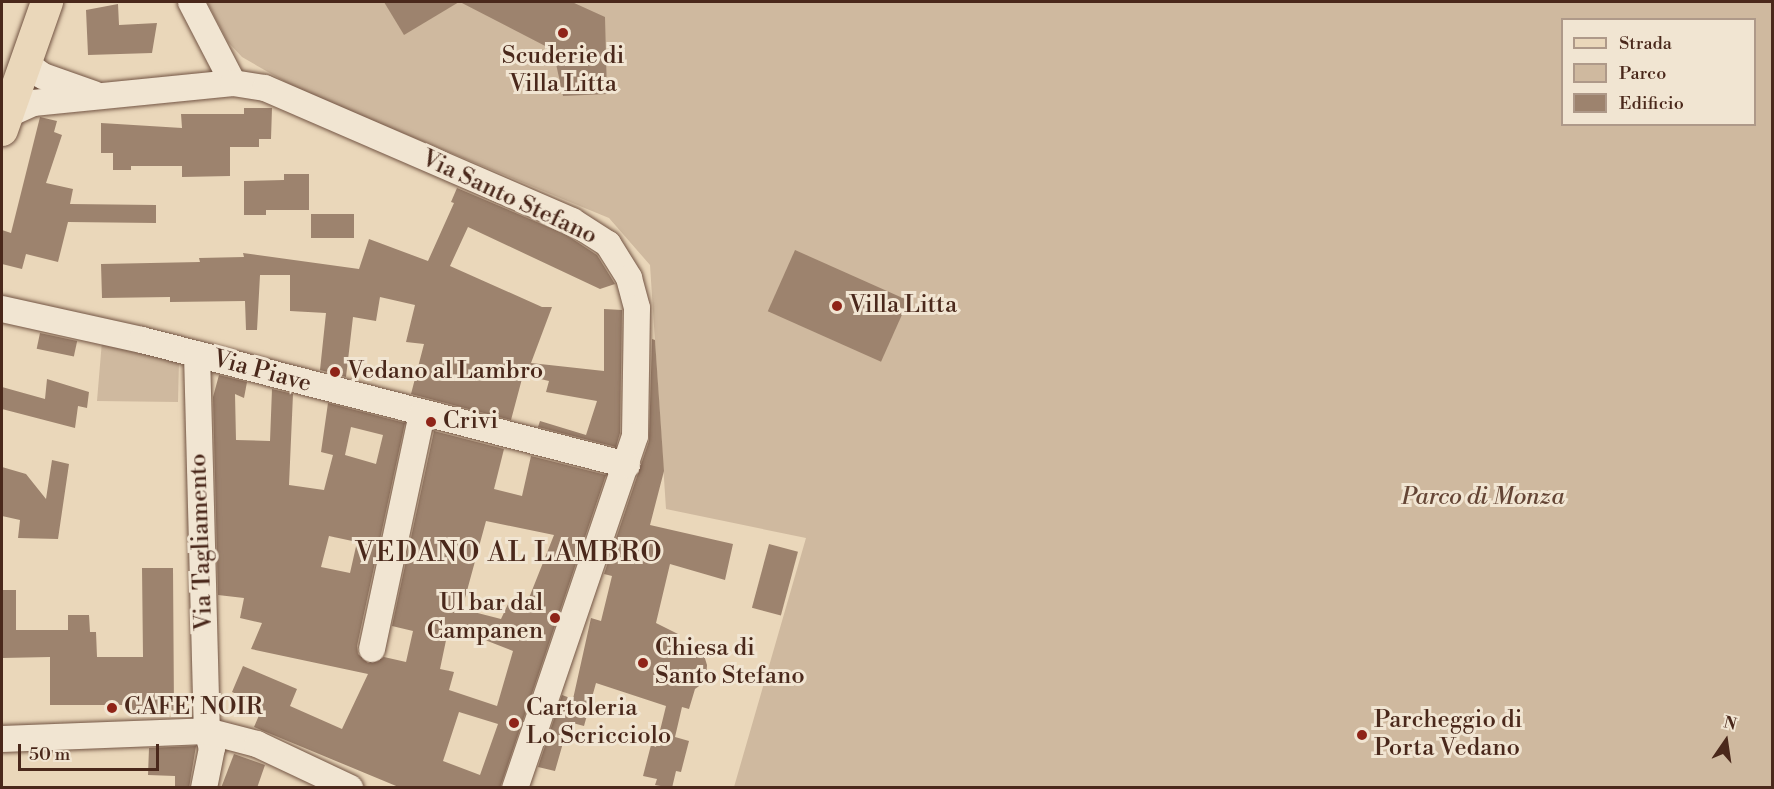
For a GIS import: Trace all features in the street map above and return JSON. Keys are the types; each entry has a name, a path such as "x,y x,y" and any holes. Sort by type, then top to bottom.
{"main road":[{"path":"3,121 47,2"}],"street":[{"path":"190,2 233,82"},
{"path":"25,63 43,76 100,96"},
{"name":"Via Santo Stefano","path":"3,121 33,103 233,82 265,88 572,221 608,244 629,278 637,308 635,436 515,788"},
{"name":"Via Piave","path":"2,309 197,354 422,414 627,465"},
{"name":"Via Tagliamento","path":"197,354 207,730 212,748 204,788"},
{"path":"372,649 422,414"},
{"path":"2,739 207,730 256,744 350,788"}],"green space":[{"name":"Parco di Monza","path":"207,2 1772,2 1772,787 734,787 806,538 666,509 650,265 609,218 303,92 242,57 228,42"},
{"path":"102,341 179,360 178,402 97,401"}],"building":[{"name":"Scuderie di Villa Litta","path":"384,2 459,2 404,35"},
{"name":"Scuderie di Villa Litta","path":"460,2 572,2 605,17 607,94 563,96 553,50"},
{"path":"118,4 119,25 157,23 152,53 88,55 86,10"},
{"path":"244,108 272,108 271,139 259,139 259,147 230,147 230,176 182,177 182,166 131,166 131,170 113,170 113,153 101,153 101,123 182,128 181,114 244,114"},
{"path":"40,117 57,121 54,132 62,135 46,183 73,189 70,204 156,205 156,223 68,222 58,262 26,254 22,269 2,264 2,230 11,233"},
{"path":"284,174 309,174 309,210 266,210 266,215 244,215 244,181 284,180"},
{"path":"457,188 565,234 597,255 615,284 600,289 468,227 450,266 542,307 552,307 531,363 604,371 604,309 622,310 620,433 616,447 538,427 540,421 586,435 597,401 546,392 549,381 523,375 511,420 411,394 424,344 406,342 415,305 380,297 376,321 353,317 346,377 320,370 326,313 290,311 290,275 260,275 257,330 246,330 245,301 170,302 170,297 102,298 101,264 200,262 199,258 244,257 243,253 359,269 369,239 428,261 454,203 451,202"},
{"path":"311,214 354,214 354,238 311,238"},
{"name":"Villa Litta","path":"795,250 908,300 881,362 768,311"},
{"path":"40,333 77,341 74,357 37,349"},
{"path":"652,339 655,340 664,471 650,525 733,544 725,580 670,564 656,623 678,634 680,647 703,652 707,665 706,681 695,689 689,709 682,707 675,737 689,741 681,772 676,771 672,788 655,785 657,779 643,776 651,745 656,747 666,706 596,683 584,726 569,722 555,771 538,767 562,695 573,699 591,618 601,621 612,576 604,574 649,441"},
{"path":"219,375 247,382 244,398 235,394 236,440 270,441 272,389 293,394 289,485 324,490 333,455 321,452 328,403 405,423 357,646 358,654 368,663 384,657 406,662 413,631 392,626 434,431 504,449 494,489 522,496 531,456 606,475 500,788 401,788 254,727 263,706 232,692 243,666 297,689 290,706 342,729 368,674 251,649 262,623 240,618 244,598 218,595 213,397","holes":["351,427 383,435 376,464 345,455","486,521 554,535 525,608 509,602 501,619 462,609","329,536 357,542 350,573 321,567","449,626 513,651 497,706 449,690 454,672 440,669","459,712 498,724 480,775 443,761"]},
{"path":"47,379 89,392 87,408 78,406 75,428 2,409 2,387 45,399"},
{"path":"52,460 69,464 58,539 18,538 20,520 2,516 2,467 26,474 46,499"},
{"path":"769,544 798,552 781,616 752,608"},
{"path":"142,568 173,568 174,711 131,711 131,705 50,705 50,657 2,658 2,590 16,590 16,630 68,630 68,615 89,615 90,632 96,632 97,657 143,657"},
{"path":"196,746 189,788 175,788 175,776 148,775 149,748"},
{"path":"234,754 265,765 257,788 221,788"}],"place":[{"name":"Scuderie di Villa Litta","path":"563,33"},
{"name":"Villa Litta","path":"837,306"},
{"name":"Vedano al Lambro","path":"335,372"},
{"name":"Crivi","path":"431,422"},
{"name":"Ul bar dal Campanen","path":"555,618"},
{"name":"Chiesa di Santo Stefano","path":"643,663"},
{"name":"CAFE' NOIR","path":"112,708"},
{"name":"Cartoleria Lo Scricciolo","path":"514,723"},
{"name":"Parcheggio di Porta Vedano","path":"1362,735"}],"district":[{"name":"VEDANO AL LAMBRO","path":"509,554"}]}
